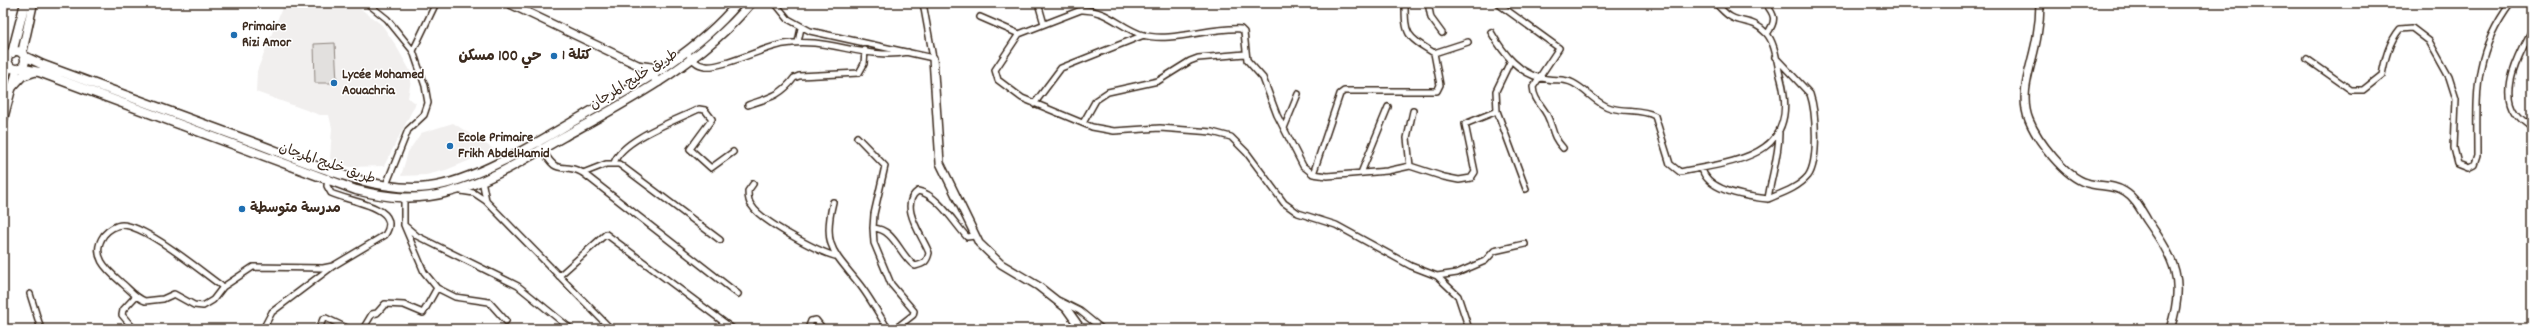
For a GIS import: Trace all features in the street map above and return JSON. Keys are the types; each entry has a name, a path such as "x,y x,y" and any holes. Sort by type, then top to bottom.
{"main road":[{"path":"3,88 9,64 8,58 12,53 25,3"},
{"path":"3,121 12,87 19,68 25,61 23,54 25,36 33,3"},
{"path":"508,3 640,66 656,79"},
{"name":"طريق خليج المرجان","path":"23,54 41,69 327,180 356,190 404,198 424,197 456,190 482,180 643,81 656,79 663,68 687,52 724,20 738,3"},
{"name":"طريق خليج المرجان","path":"19,68 41,69 212,127 330,170 403,188 430,187 478,172 540,145 692,59 741,15 751,3"},
{"path":"2040,3 2037,37 2026,91 2028,118 2033,128 2064,170 2086,183 2108,186 2124,191 2131,196 2154,230 2174,264 2178,284 2178,302 2170,329"},
{"path":"12,87 22,76 41,69 30,53 25,36"},
{"path":"12,53 23,54"},
{"path":"933,58 940,163 975,236 989,255 1066,308 1081,329"},
{"path":"9,64 19,68"},
{"path":"640,66 663,68"},
{"path":"640,66 643,81"},
{"path":"210,135 212,127"},
{"path":"453,180 456,190"}],"street":[{"path":"368,3 387,19 413,51 425,86 427,110 408,130 386,185"},
{"path":"413,51 436,3"},
{"path":"775,3 788,19 801,28 933,58 923,3"},
{"path":"1038,3 1044,24"},
{"path":"1313,174 1340,94 1344,92 1437,90 1440,85 1440,78 1434,53 1406,32 1404,24 1405,3"},
{"path":"1428,3 1431,18 1442,33"},
{"path":"1497,3 1558,46 1559,50 1533,87 1534,97 1547,114 1554,138 1563,148"},
{"path":"1715,3 1732,17 1751,21 1767,34 1775,57 1786,98 1779,133 1779,155 1772,173 1768,200"},
{"path":"1765,3 1774,15 1774,24 1767,34"},
{"path":"2307,59 2351,90 2363,90 2382,75 2385,58 2394,36 2400,29 2412,28 2429,41 2449,77 2456,100 2454,148 2458,164 2468,168 2474,165 2476,156 2478,76 2485,47 2500,17 2511,3"},
{"path":"1144,35 1100,12 1089,10 1044,24 1019,34 997,65 995,75 1009,90 1034,104 1103,130 1160,128 1223,134 1239,143 1284,204 1298,213 1336,224 1411,266 1436,276 1458,296 1469,329"},
{"path":"980,17 1019,34"},
{"path":"798,42 801,28"},
{"path":"1034,104 1061,68 1144,35 1179,35 1241,29 1244,32 1245,54 1250,65 1263,78 1270,100 1303,166 1313,174 1327,176 1410,166 1444,177 1459,180 1471,178 1475,172 1465,124 1497,111"},
{"path":"2532,30 2514,67 2511,97 2516,114 2532,128"},
{"path":"1491,32 1510,62 1539,78 1566,80 1606,107 1621,111 1651,114 1658,120 1672,168 1680,172 1750,157 1761,152 1779,133"},
{"path":"687,52 692,59 704,66 713,66 776,45 798,42 812,42 892,54 908,52"},
{"path":"1434,53 1468,42"},
{"path":"748,105 782,92 788,88 794,78 799,76 858,73 864,64 865,50"},
{"path":"1083,123 1096,100 1108,92 1158,81 1190,61 1198,58 1245,54"},
{"path":"1702,168 1707,180 1722,188 1751,198 1768,200 1796,187 1808,175 1813,162 1815,140 1813,102 1810,94 1775,57"},
{"path":"1510,62 1496,91 1497,111 1526,189"},
{"path":"1284,128 1298,94"},
{"path":"584,173 614,162 618,154 630,144 699,108 706,110 712,119 690,149 712,168 733,152"},
{"path":"1361,173 1388,108"},
{"path":"1410,166 1407,138 1414,111"},
{"path":"857,136 885,166 874,214 874,243 891,284 914,311 914,315 895,329"},
{"path":"540,145 558,168 576,169 584,173 738,294"},
{"path":"614,162 634,174 720,240"},
{"path":"263,329 272,312 333,266 385,235 390,222 384,212 331,193 327,186 330,170"},
{"path":"482,180 486,201"},
{"path":"753,184 748,191 752,206 767,219 819,251 835,256"},
{"path":"456,190 474,193 486,201 611,329"},
{"path":"873,228 885,231 909,262 915,266 923,264 927,260 929,253 913,223 911,211 913,196 918,191 922,192 943,208 967,237 975,236"},
{"path":"404,198 404,225 424,272 437,288 455,297 489,302 506,321"},
{"path":"833,202 829,227 835,256 860,286 888,329"},
{"path":"223,287 149,236 122,225 114,227 105,233 99,242 98,254 103,267 136,296 145,301 163,299 174,294 194,305 203,306 213,300 223,287 253,267 323,268 333,266"},
{"path":"404,225 417,236 518,286 571,329"},
{"path":"559,276 606,234 733,329"},
{"path":"1436,276 1457,274 1485,261 1494,251 1525,244"},
{"path":"363,329 372,314 377,313 381,306 389,303 404,305 423,313 437,288"},
{"path":"30,294 42,329"},
{"path":"134,329 122,315 123,310 136,296"},
{"path":"1053,298 1080,311 1102,329"},
{"path":"319,329 323,319 326,318 349,329"},
{"path":"808,329 811,321 816,320 823,329"}],"shaded area":[{"name":"Lycée Mohamed Aouachria","path":"284,3 353,3 382,25 395,44 412,74 408,98 416,103 384,166 350,167 330,159 332,128 329,115 320,115 256,92 257,71"},
{"path":"335,43 337,83 315,83 314,44"},
{"name":"Ecole Primaire Frikh AbdelHamid","path":"453,123 495,150 446,170 426,175 401,176 408,152 421,133"}],"place":[{"name":"Primaire Rizi Amor","path":"234,35"},
{"name":"كتلة 1","path":"554,56"},
{"name":"Lycée Mohamed Aouachria","path":"334,83"},
{"name":"Ecole Primaire Frikh AbdelHamid","path":"450,146"},
{"name":"مدرسة متوسطة","path":"242,209"}],"district":[{"name":"حي 100 مسكن","path":"500,57"}]}
